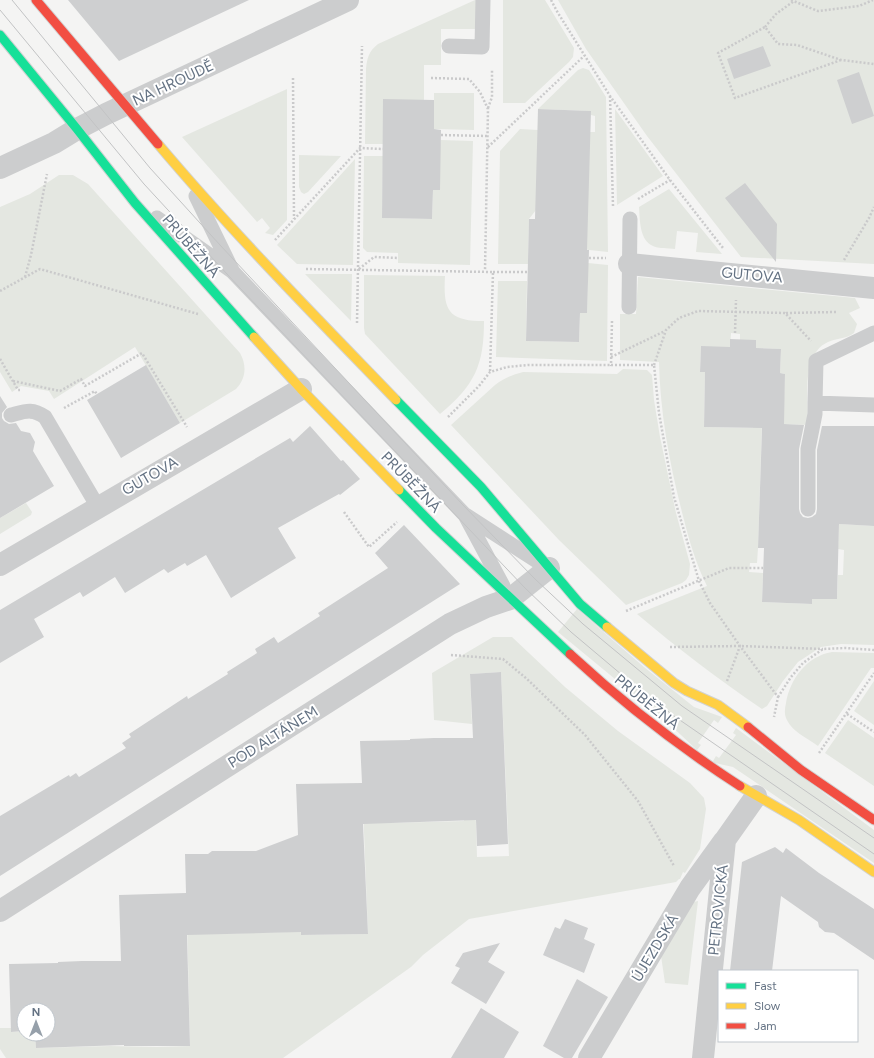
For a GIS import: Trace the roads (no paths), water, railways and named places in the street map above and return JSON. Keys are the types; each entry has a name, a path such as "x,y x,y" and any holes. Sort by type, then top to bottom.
{"main road":[{"path":"36,0 188,180 265,264 481,487 580,604 674,683 687,691 718,705 733,715 801,770 874,820"},
{"name":"PRŮBĚŽNÁ","path":"0,35 135,203 223,302 302,389 436,528 510,599 609,690 654,727 700,760 756,796 799,820 874,872"}],"street":[{"name":"NA HROUDĚ","path":"0,168 54,143 77,129 125,105 348,0"},
{"name":"GUTOVA","path":"621,261 874,288"},
{"name":"GUTOVA","path":"0,565 302,389"},
{"name":"POD ALTÁNEM","path":"0,911 450,624 486,607 510,599 549,568"},
{"path":"724,840 756,796"},
{"name":"ÚJEZDSKÁ","path":"588,1058 690,888 724,840"},
{"name":"PETROVICKÁ","path":"703,1058 724,840"}],"lane":[{"path":"449,46 482,47 483,0"},
{"path":"188,180 232,271"},
{"path":"135,203 232,271 464,514 549,568"},
{"path":"629,306 621,261 630,219"},
{"path":"808,508 808,449 815,414 816,361 874,333"},
{"path":"815,403 874,405"},
{"path":"11,415 26,410 37,412 45,417 98,507"},
{"path":"464,514 510,599"}],"tram line":[{"path":"12,0 150,168 462,504 535,579 583,624 682,706 874,838"},
{"path":"0,10 144,184 239,287 525,588 571,632 674,716 874,854"}]}
